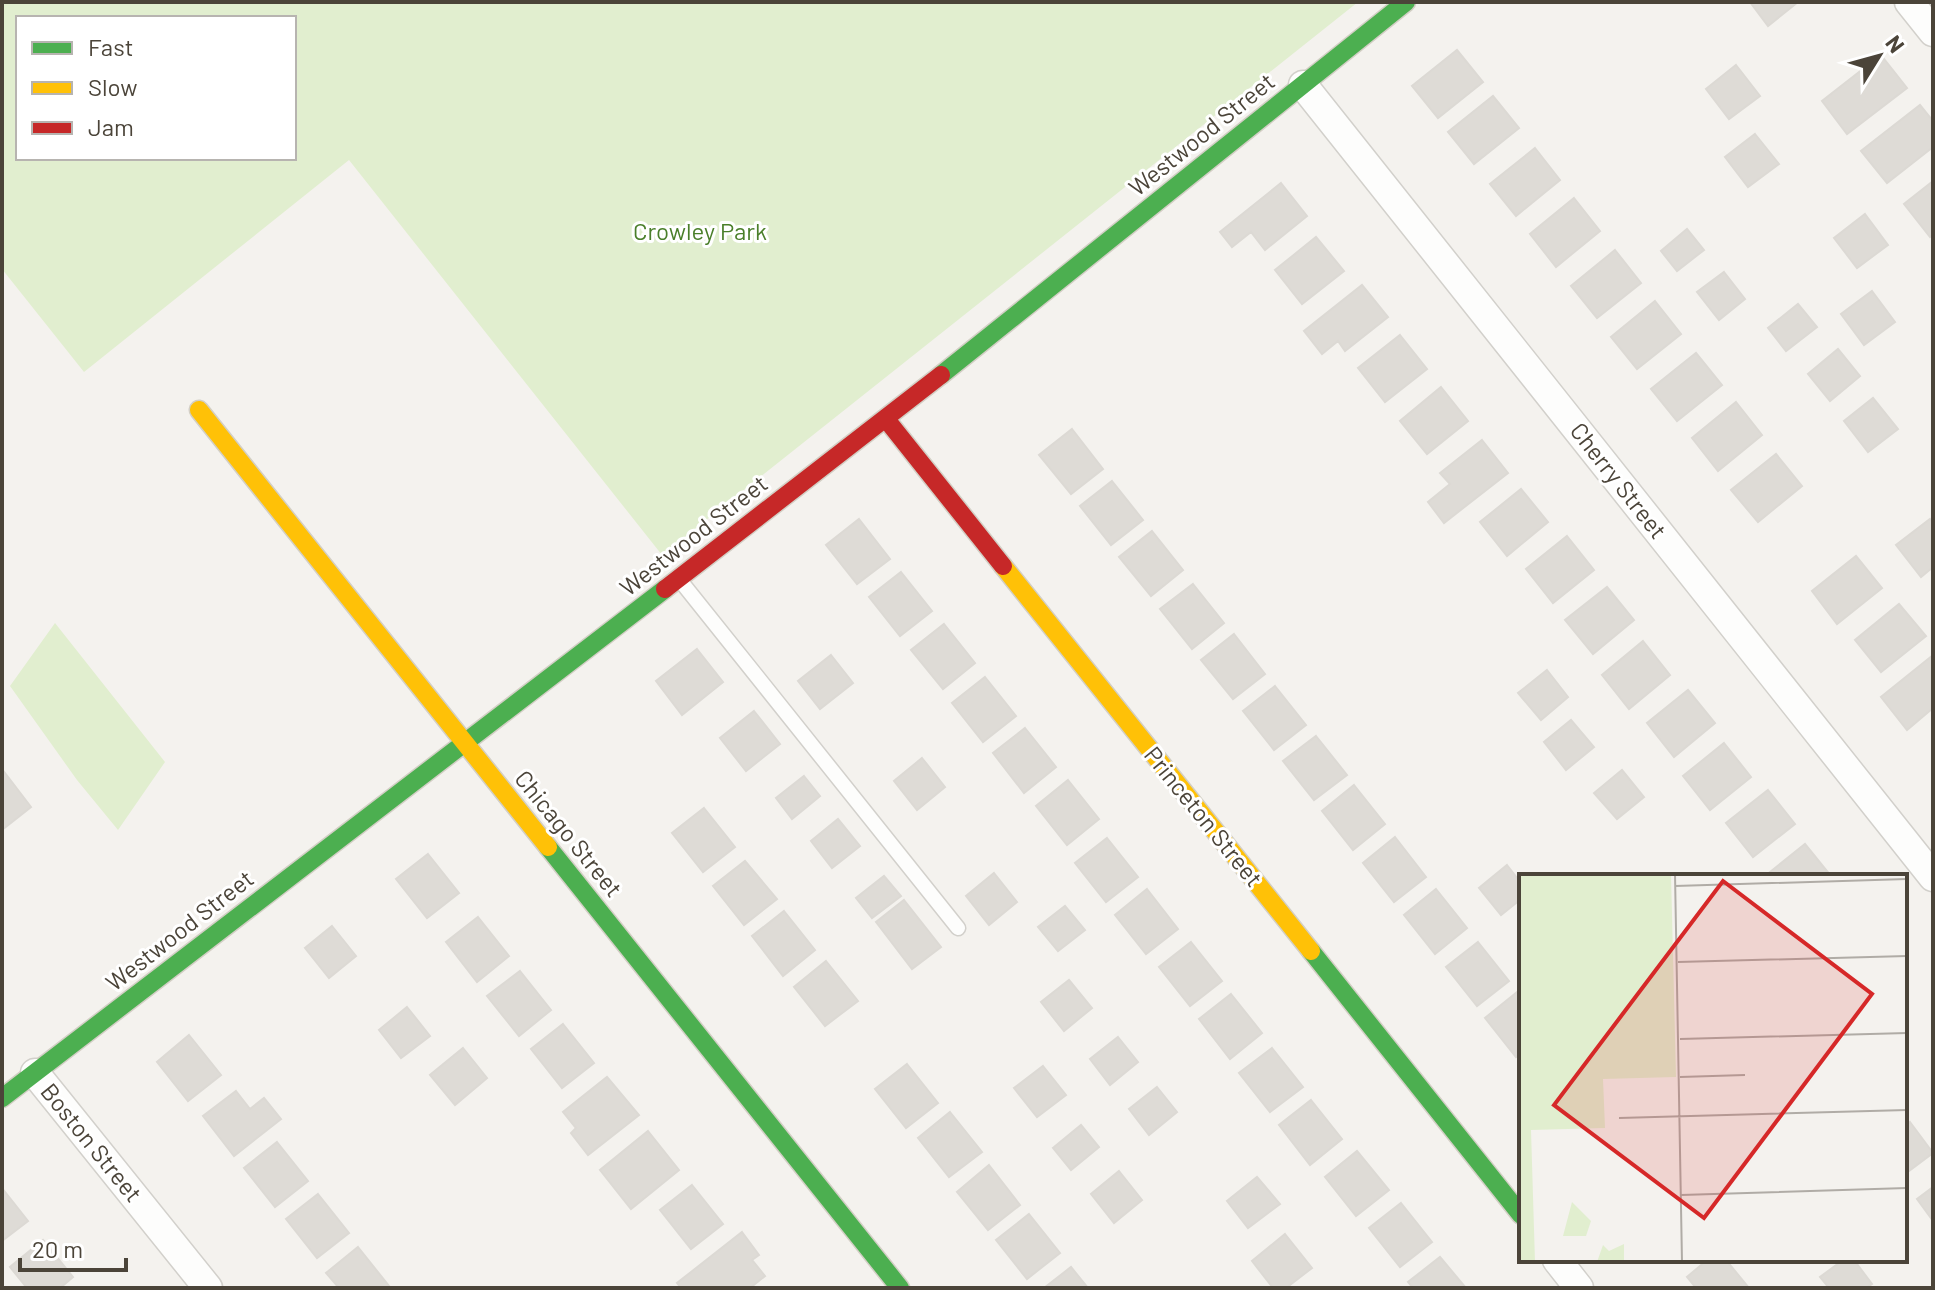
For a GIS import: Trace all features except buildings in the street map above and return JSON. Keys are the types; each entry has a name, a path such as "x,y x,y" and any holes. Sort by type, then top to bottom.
{"street":[{"name":"Westwood Street","path":"2,1098 886,419 1406,2"},
{"path":"1909,2 1933,32"},
{"name":"Cherry Street","path":"1303,85 1933,877"},
{"name":"Chicago Street","path":"199,410 900,1288"},
{"name":"Princeton Street","path":"886,419 1519,1212"},
{"name":"Boston Street","path":"35,1073 208,1288"},
{"path":"1559,1262 1579,1288"}],"lane":[{"path":"678,579 958,928"}],"green space":[{"name":"Crowley Park","path":"2,2 1358,2 662,555 349,160 84,372 2,269"},
{"path":"55,623 165,762 118,830 77,780 10,686"}],"traffic: fast":[{"path":"941,375 1406,2"},
{"path":"2,1098 665,589"},
{"path":"548,847 900,1288"},
{"path":"1311,951 1519,1212"}],"traffic: slow":[{"path":"199,410 548,847"},
{"path":"1003,566 1311,951"}],"traffic: jam":[{"path":"665,589 941,375"},
{"path":"886,419 1003,566"}]}
